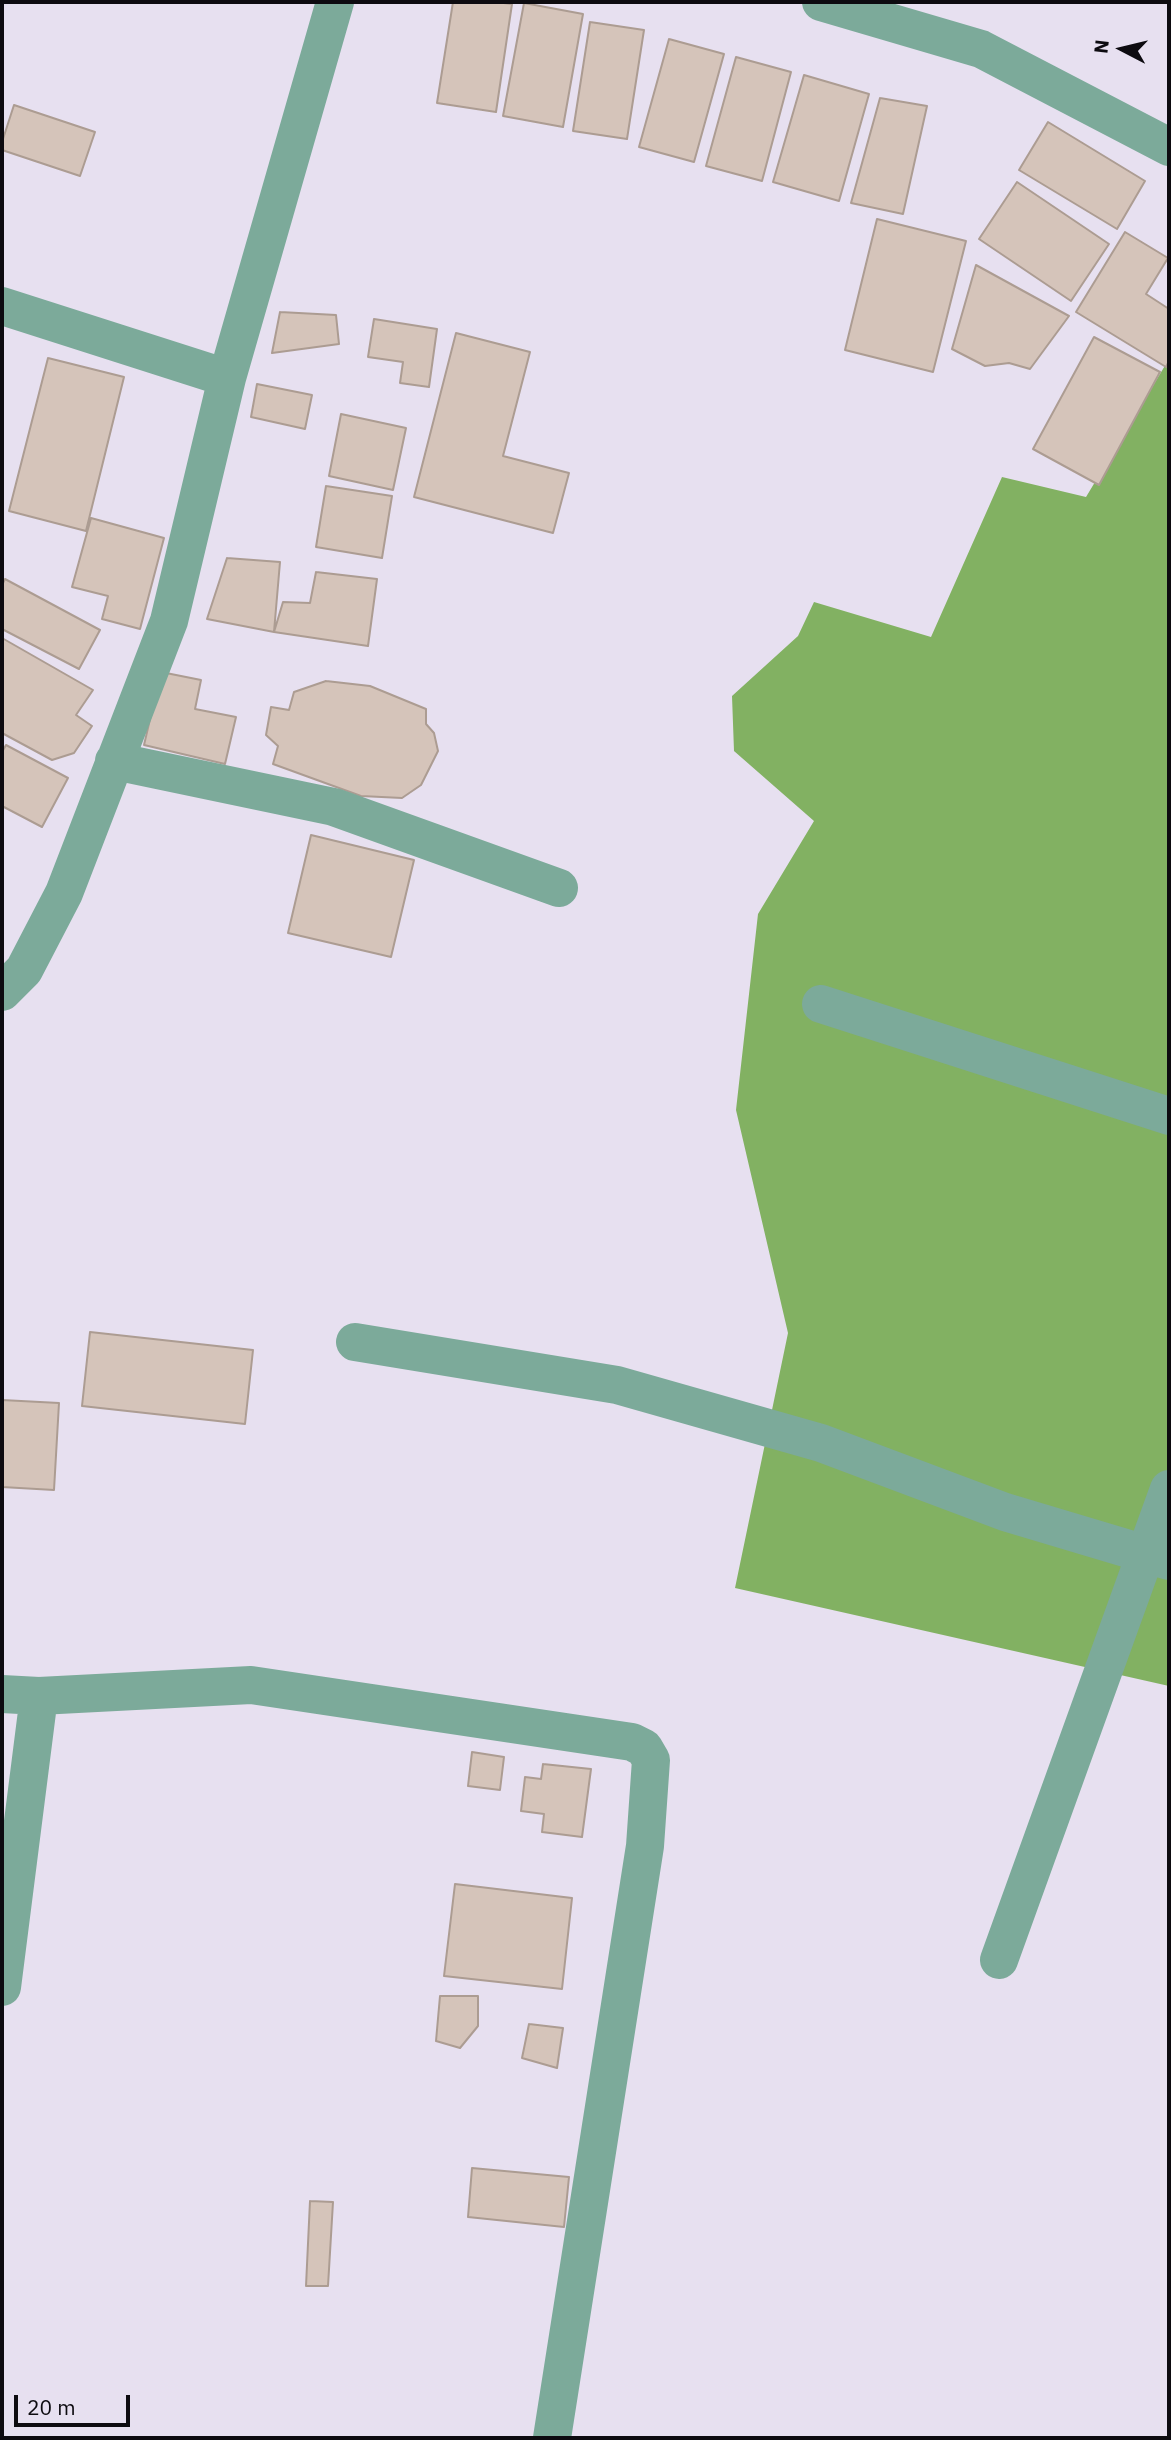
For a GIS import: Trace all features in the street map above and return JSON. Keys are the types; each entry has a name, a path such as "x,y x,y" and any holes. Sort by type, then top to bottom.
{"street":[{"path":"2,992 24,970 64,893 169,621 227,378 335,2"},
{"path":"821,2 981,48 1169,147"},
{"path":"2,306 227,378"},
{"path":"114,761 334,807 559,888"},
{"path":"821,1004 1169,1116"},
{"path":"355,1342 617,1385 821,1443 1005,1512 1158,1558"},
{"path":"999,1960 1158,1558 1169,1489"},
{"path":"2,1694 39,1696 251,1685 632,1742 644,1748 651,1760 645,1846 552,2438"},
{"path":"2,1987 39,1696"}],"green space":[{"path":"1169,359 1169,1686 735,1588 788,1333 736,1110 758,914 814,821 734,751 732,696 798,636 814,602 931,637 1002,477 1086,497"}],"building":[{"path":"453,2 512,4 496,112 437,103"},
{"path":"524,3 583,14 563,127 503,116"},
{"path":"590,22 644,30 627,139 573,131"},
{"path":"669,39 724,54 694,162 639,147"},
{"path":"736,57 791,72 762,181 706,166"},
{"path":"804,75 869,94 839,201 773,182"},
{"path":"880,98 927,106 903,214 851,203"},
{"path":"14,105 95,132 80,176 2,150"},
{"path":"1048,122 1145,181 1117,229 1019,170"},
{"path":"1017,182 1109,244 1071,301 979,239"},
{"path":"877,219 966,241 933,372 845,350"},
{"path":"1125,232 1168,258 1146,294 1169,309 1169,361 1166,367 1076,312"},
{"path":"976,265 1069,316 1030,369 1009,363 985,366 952,349"},
{"path":"280,312 336,315 339,344 272,353"},
{"path":"374,319 437,329 429,387 400,383 403,362 368,357"},
{"path":"456,333 530,352 503,456 569,473 553,533 414,497"},
{"path":"1094,337 1160,372 1099,485 1033,449"},
{"path":"48,358 124,377 86,531 9,511"},
{"path":"257,384 312,395 305,429 251,417"},
{"path":"341,414 406,428 393,490 329,476"},
{"path":"326,486 392,496 382,558 316,547"},
{"path":"91,518 164,538 140,629 102,619 108,596 72,587"},
{"path":"227,558 280,562 274,632 207,619"},
{"path":"316,572 377,579 368,646 274,632 283,602 310,603"},
{"path":"5,579 100,630 79,669 2,629 2,585"},
{"path":"2,638 93,690 76,715 92,726 74,753 52,760 2,733"},
{"path":"161,672 201,680 195,709 236,717 225,764 144,745"},
{"path":"326,681 370,686 426,709 426,724 434,733 438,751 421,785 402,798 361,796 273,764 278,746 266,735 271,707 289,710 294,692"},
{"path":"6,745 68,778 42,827 2,806 2,752"},
{"path":"311,835 414,860 391,957 288,933"},
{"path":"90,1332 253,1350 245,1424 82,1406"},
{"path":"2,1400 59,1403 54,1490 2,1487"},
{"path":"472,1752 504,1757 500,1790 468,1786"},
{"path":"543,1764 591,1769 582,1837 542,1832 544,1814 521,1811 525,1777 541,1779"},
{"path":"455,1884 572,1898 562,1989 444,1976"},
{"path":"440,1996 478,1996 478,2026 460,2048 436,2041"},
{"path":"529,2024 563,2028 557,2068 522,2058"},
{"path":"472,2168 569,2177 564,2227 468,2217"},
{"path":"310,2201 333,2202 328,2286 306,2286"}]}
